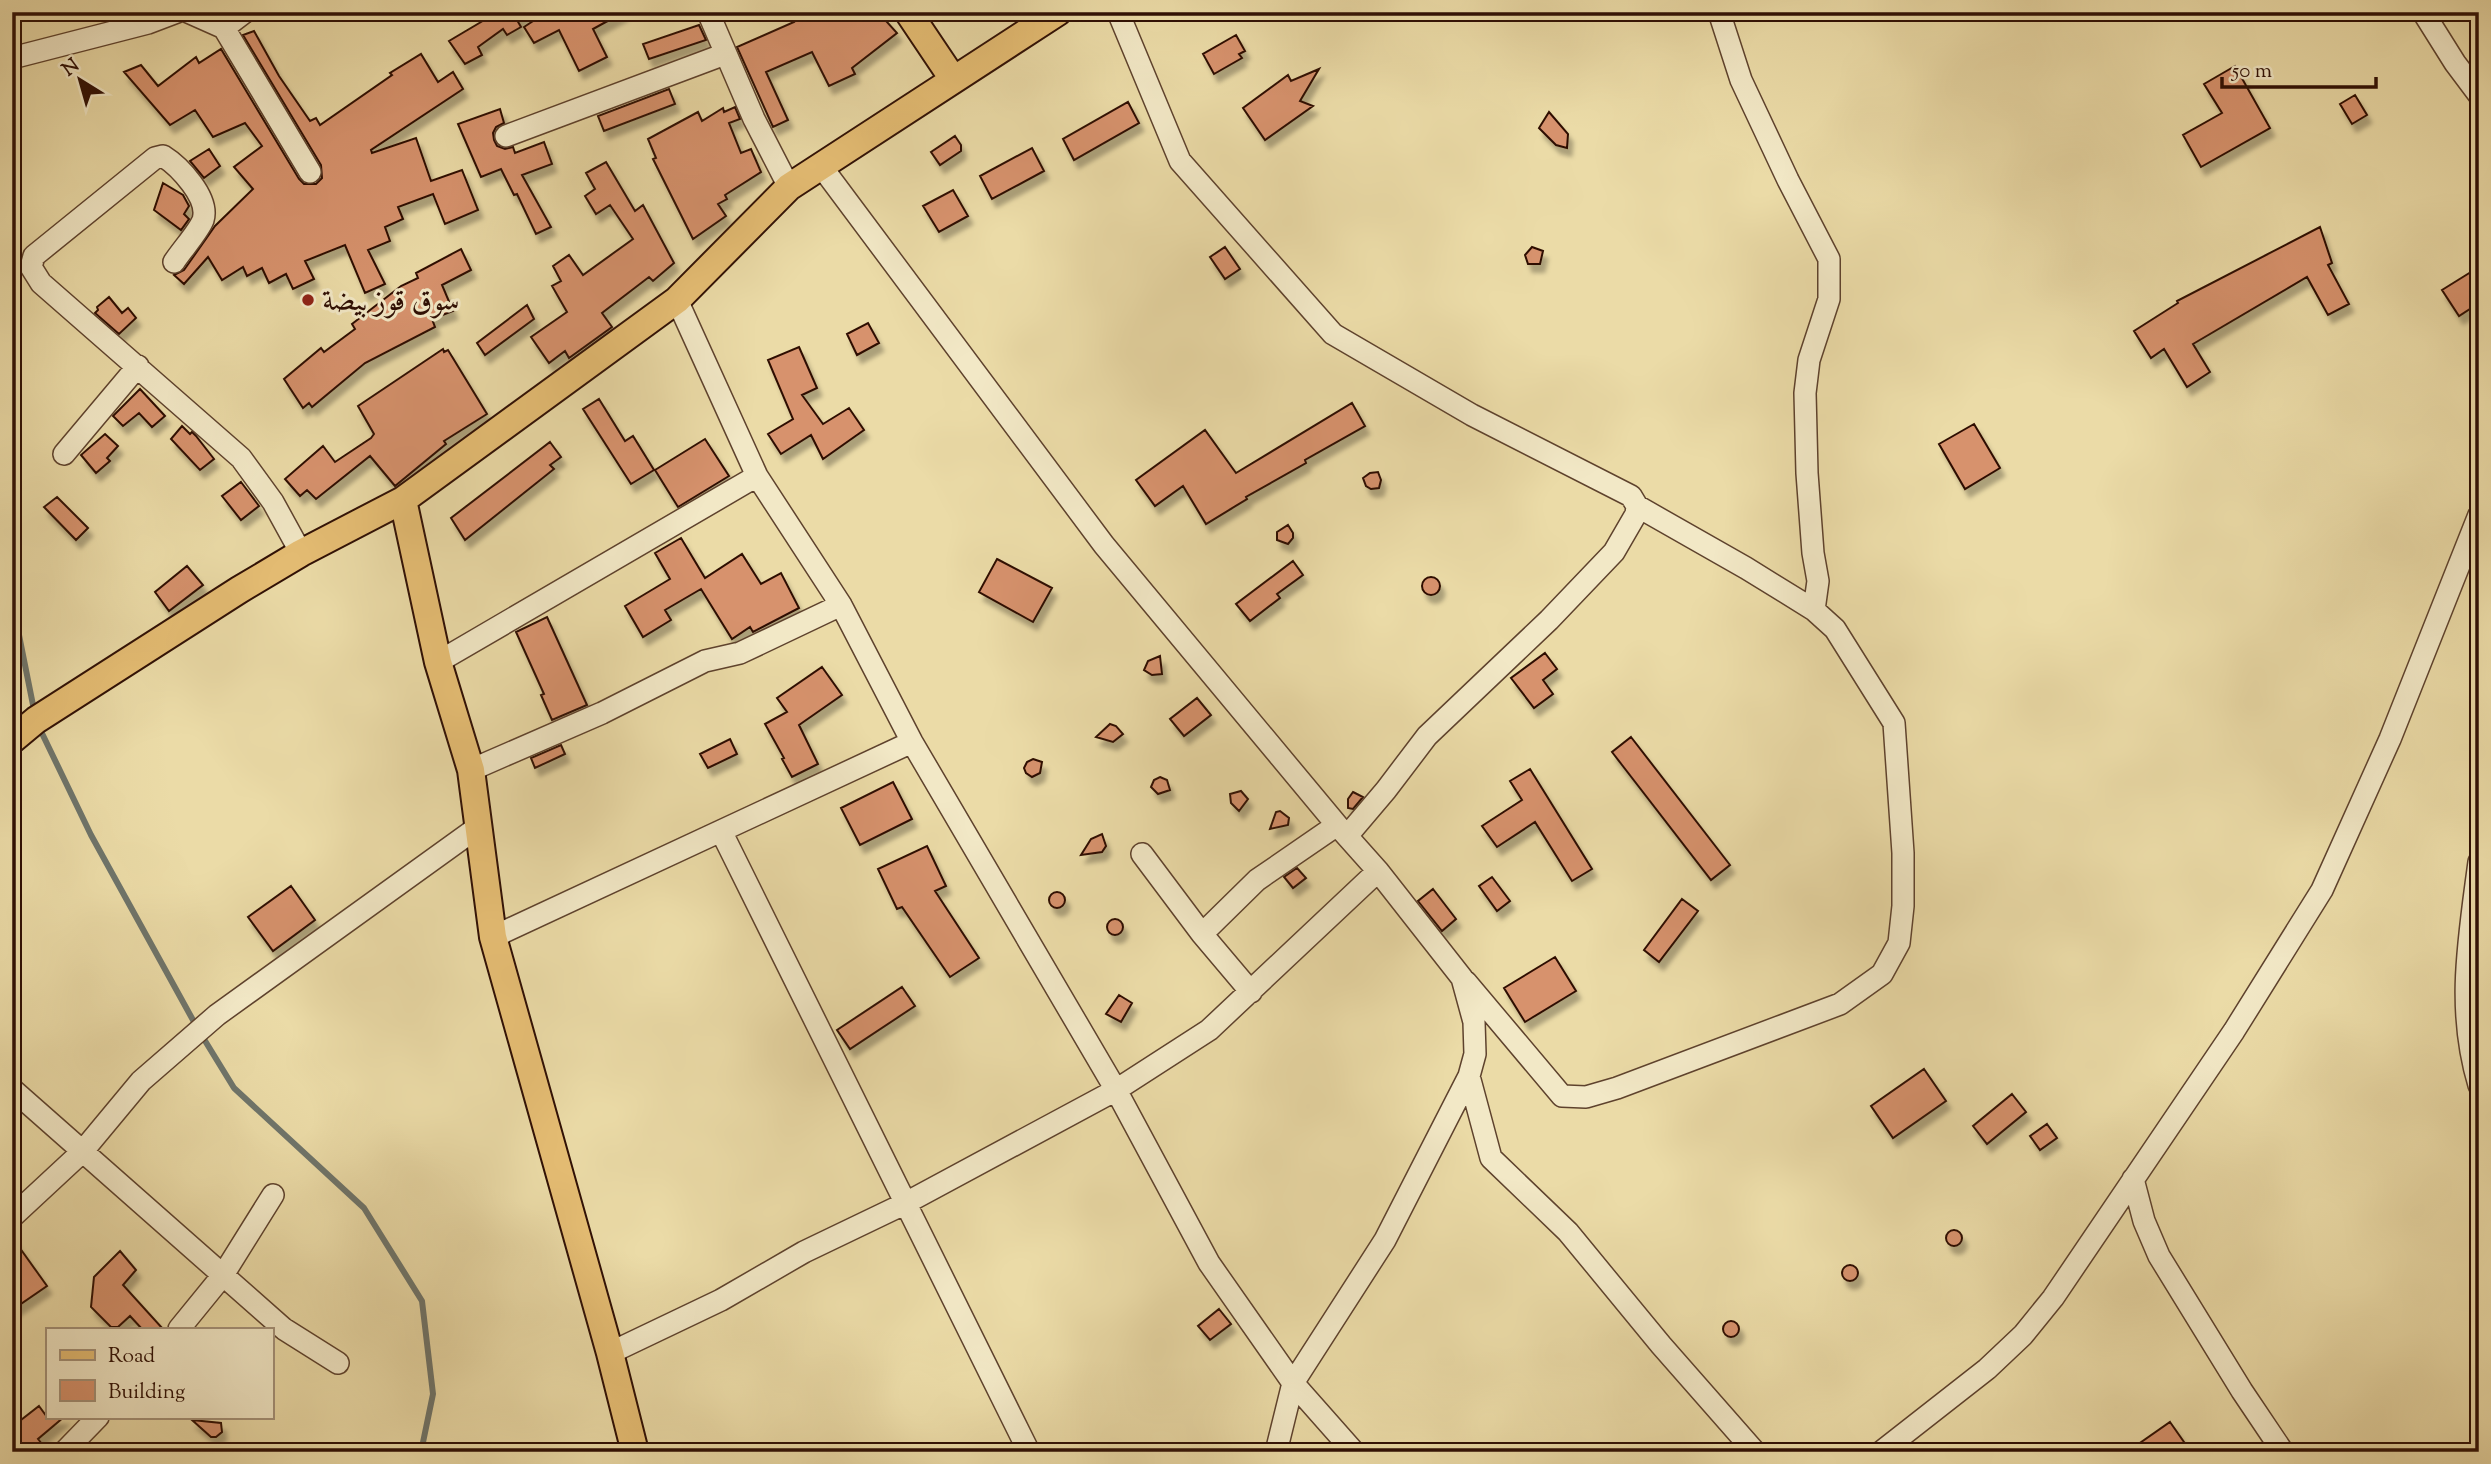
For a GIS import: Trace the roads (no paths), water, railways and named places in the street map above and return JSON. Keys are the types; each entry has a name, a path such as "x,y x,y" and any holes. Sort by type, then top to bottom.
{"main road":[{"path":"908,12 953,79"},
{"path":"12,740 36,720 239,590 301,553 403,500 677,300 789,187 1058,12"},
{"path":"403,500 438,662 471,770 493,937 610,1353 635,1452"}],"street":[{"path":"12,58 148,23 177,12"},
{"path":"188,12 224,28 310,172"},
{"path":"224,28 245,12"},
{"path":"708,12 754,119 789,187"},
{"path":"821,166 1104,545 1378,871 1462,978 1562,1096 1586,1097 1617,1088 1840,1004 1882,974 1899,943 1903,906 1903,853 1894,723 1835,629 1814,610 1637,506 1631,496 1472,415 1333,334 1180,161 1118,12"},
{"path":"1719,12 1741,80 1829,259 1829,299 1810,360 1805,393 1811,526 1818,581 1814,610"},
{"path":"2423,12 2479,95"},
{"path":"506,136 725,54"},
{"path":"174,262 203,220 203,203 190,181 174,163 163,156 155,159 34,256 31,267 41,283 241,458 273,502 301,553"},
{"path":"677,300 757,477 841,605 912,742 1116,1090 1209,1263 1293,1383 1354,1452"},
{"path":"64,454 138,366"},
{"path":"438,662 757,477"},
{"path":"1202,934 1257,880 1342,830 1386,790 1427,736 1549,620 1614,552 1636,514 1637,506"},
{"path":"1881,1452 1987,1369 2024,1335 2053,1298 2234,1031 2322,890 2390,738 2479,515"},
{"path":"471,770 602,713 705,661 740,653 841,605"},
{"path":"493,937 912,742"},
{"path":"12,1217 82,1152 141,1081 217,1016 478,827"},
{"path":"721,831 1029,1452"},
{"path":"1142,854 1202,934 1251,992"},
{"path":"2479,862 2465,963 2465,1008 2472,1062 2479,1085"},
{"path":"610,1353 722,1300 804,1252 904,1204 1116,1090 1209,1030 1378,871"},
{"path":"1276,1452 1293,1383 1385,1240 1469,1076 1475,1054 1474,1022 1462,978"},
{"path":"1469,1076 1491,1158 1568,1233 1755,1452"},
{"path":"12,1089 284,1329 338,1363"},
{"path":"2133,1180 2144,1221 2160,1256 2242,1391 2283,1452"},
{"path":"179,1328 223,1275 273,1195"},
{"path":"65,1452 98,1418"}],"waterway":[{"path":"12,600 35,715"},
{"path":"38,725 91,835 199,1031 234,1088 364,1208 422,1301 433,1394 421,1452"}],"place":[{"name":"سوق قوز بيضة","path":"308,300"}]}
